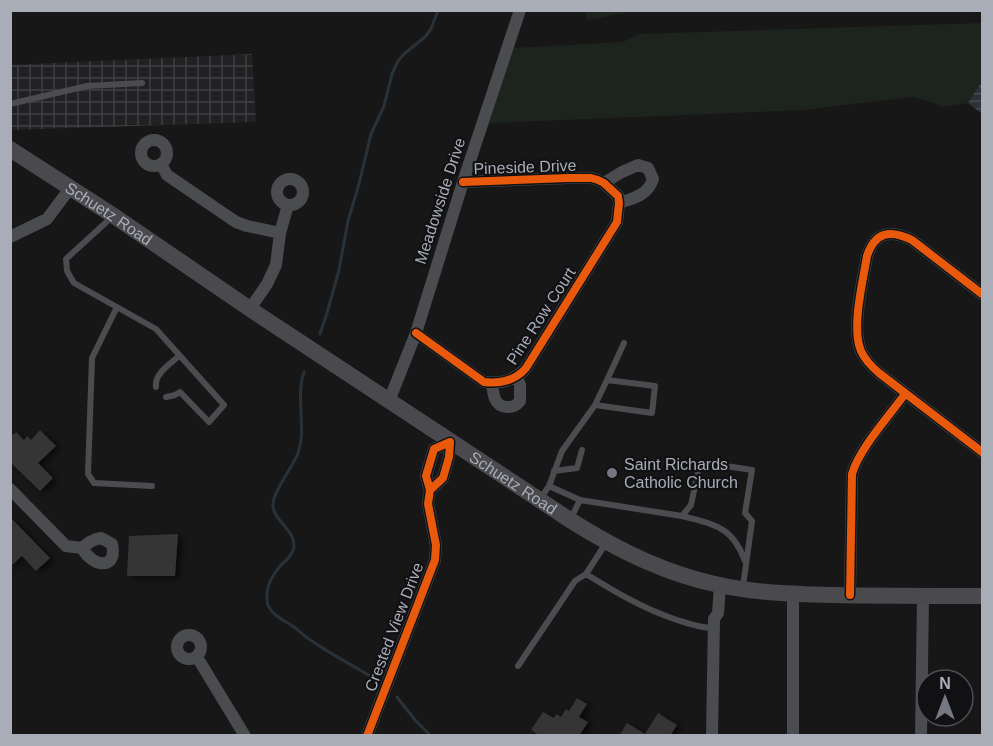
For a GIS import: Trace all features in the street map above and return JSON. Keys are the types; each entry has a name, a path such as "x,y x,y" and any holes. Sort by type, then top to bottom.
{"main road":[{"name":"Schuetz Road","path":"10,149 71,187 450,442 544,493 570,520 636,557 675,573 742,590 794,594 982,596"}],"street":[{"name":"Meadowside Drive","path":"389,401 416,333 520,10"},
{"path":"161,164 167,175 236,222 280,233"},
{"path":"638,165 648,168 653,178 650,187 639,196 619,200 604,183 638,165"},
{"name":"Pineside Drive","path":"463,183 591,178 604,183"},
{"path":"10,237 47,219 71,187"},
{"name":"Pine Row Court","path":"517,376 520,385 520,402 510,408 501,406 497,403 492,383 507,382 526,368 617,222 619,200"},
{"path":"250,309 267,284 276,265 280,233 288,205"},
{"path":"982,294 912,240 894,233 886,234 875,239 867,256 856,326 861,351 872,367 982,452"},
{"path":"416,333 484,382 492,383"},
{"path":"850,595 852,474 861,453 905,394"},
{"name":"Crested View Drive","path":"367,735 435,560 436,545 428,504 430,490 443,477 449,458 450,442"},
{"path":"10,489 66,546 82,548"},
{"path":"712,735 714,624 710,613 717,585"},
{"path":"793,735 794,594"},
{"path":"921,735 923,596"},
{"path":"197,657 245,735"}],"lane":[{"path":"10,104 87,86 142,83"},
{"path":"114,216 66,259 67,271 74,283 156,329 224,405 208,422 180,392 166,397"},
{"path":"117,307 92,358 88,474 94,483 152,486"},
{"path":"624,343 595,405 562,451 544,493 682,516 719,527 732,537 746,563"},
{"path":"156,387 157,376 179,356"},
{"path":"595,405 652,413 655,386 607,380"},
{"path":"554,471 577,468 582,450"},
{"path":"682,516 691,505 700,462 752,470 745,513 752,521 742,590"},
{"path":"570,520 580,500"},
{"path":"518,666 575,581 586,574 607,542"},
{"path":"586,574 652,612 701,628 714,624"}],"shaded area":[{"path":"629,10 630,12 587,20 585,11"},
{"path":"982,23 982,81 968,103 943,107 912,97 804,110 489,123 513,48 623,42 639,34"},
{"path":"252,54 256,122 11,130 10,65"},
{"path":"982,81 982,114 968,103"}],"building":[{"path":"40,430 56,446 38,463 53,478 40,491 10,462 10,432 13,435 16,432 24,440 27,436 31,440"},
{"path":"10,517 50,558 36,571 22,556 10,567"},
{"path":"178,534 175,576 127,576 129,536"},
{"path":"577,698 587,704 579,717 588,722 579,736 540,736 531,730 543,712 554,718 556,714 561,717 566,709 569,711"},
{"path":"658,713 677,725 670,736 619,736 627,723 645,734"}],"waterway":[{"path":"320,334 339,270 348,221 371,134 384,106 392,74 404,54 431,29 438,10"},
{"path":"304,372 298,453 273,502 277,517 291,536 294,547 291,555 271,580 267,604 277,616 309,639 375,679"},
{"path":"397,697 431,736"}],"cycle path":[{"path":"416,333 484,382 502,382 512,379 526,368 617,222 618,196 604,183 591,178 463,182"},
{"path":"982,294 912,240 897,234 884,235 874,242 867,256 857,317 858,341 861,351 874,368 982,452"},
{"path":"850,595 852,474 861,454 905,394"},
{"path":"367,736 435,560 436,545 428,504 430,490 443,478 449,457 450,442 434,449 426,476 430,490"}],"place":[{"name":"Saint Richards Catholic Church","path":"612,473"}]}
